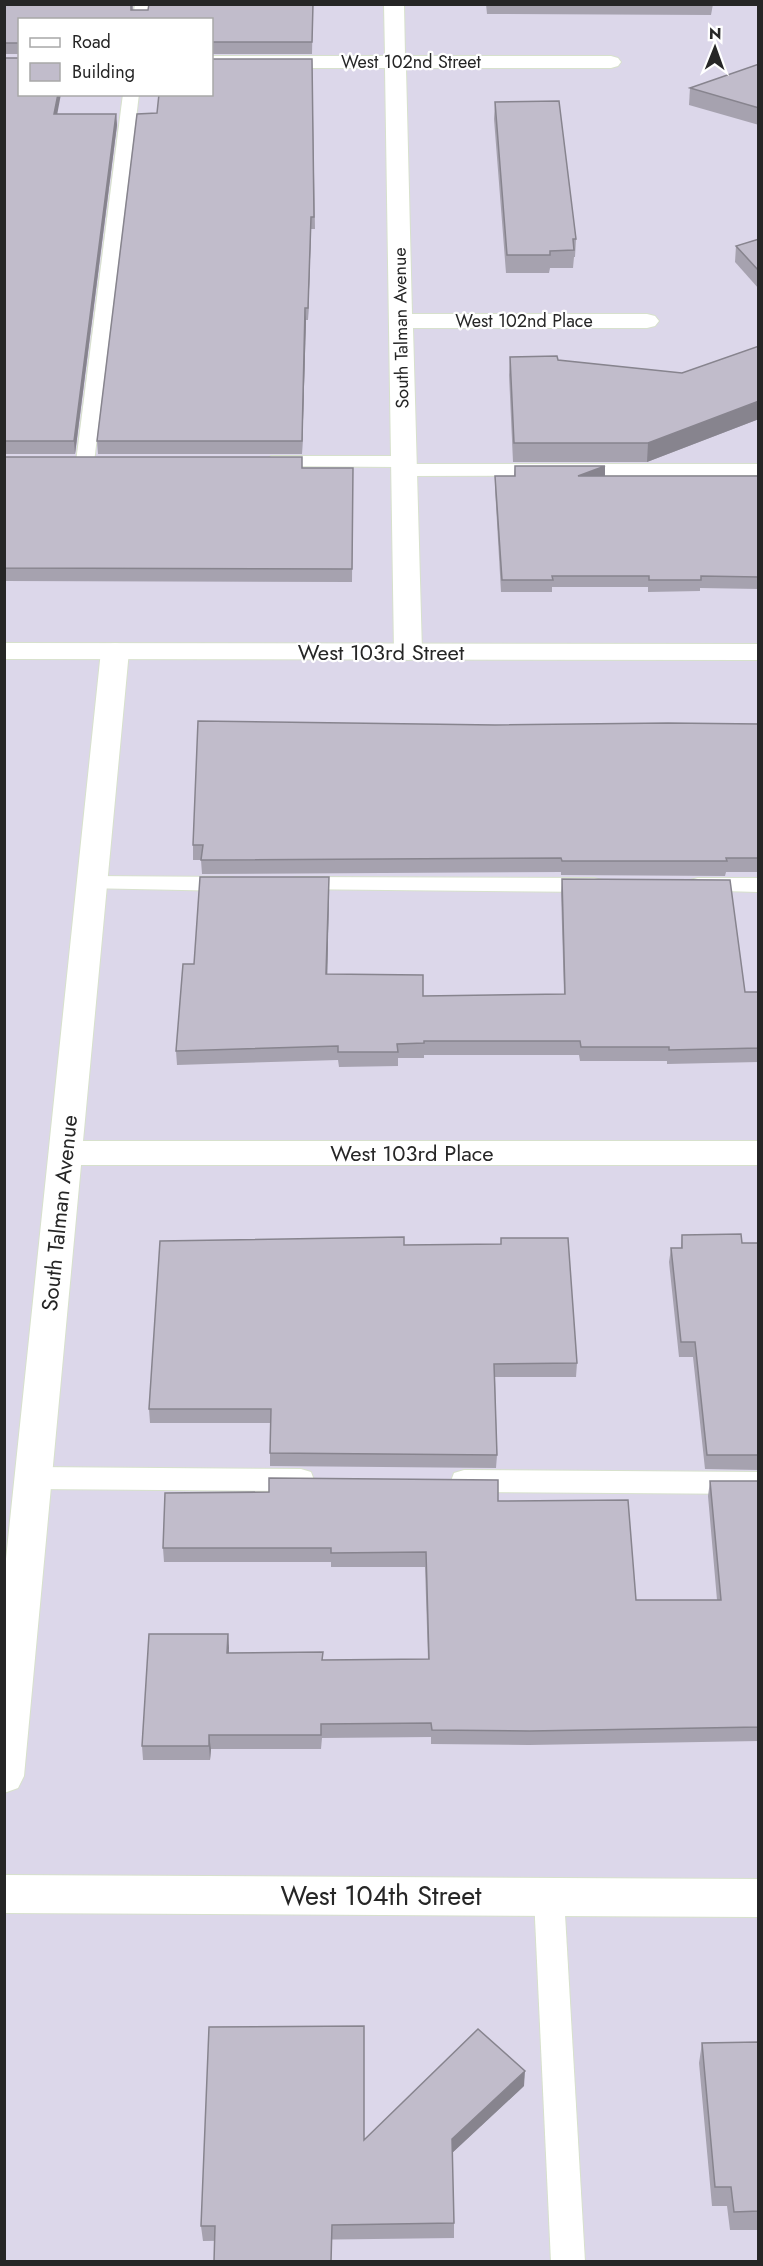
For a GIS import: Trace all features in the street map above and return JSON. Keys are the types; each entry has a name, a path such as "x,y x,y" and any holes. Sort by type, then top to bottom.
{"street":[{"name":"South Talman Avenue","path":"394,4 408,652"},
{"name":"West 102nd Street","path":"213,62 611,62"},
{"name":"West 102nd Place","path":"401,321 647,321"},
{"name":"West 103rd Street","path":"4,651 759,652"},
{"name":"South Talman Avenue","path":"4,1776 115,651"},
{"name":"West 103rd Place","path":"66,1153 759,1153"},
{"name":"West 104th Street","path":"4,1894 759,1898"}],"lane":[{"path":"85,462 131,96"},
{"path":"62,462 109,462"},
{"path":"253,462 759,470"},
{"path":"92,883 252,884"},
{"path":"275,884 617,885"},
{"path":"676,885 759,885"},
{"path":"33,1478 329,1480"},
{"path":"437,1481 759,1483"},
{"path":"549,1897 568,2262"}],"building":[{"path":"4,4 131,4 131,10 148,10 149,4 313,4 312,42 213,42 213,18 18,18 18,43 4,43"},
{"path":"4,58 18,58 18,96 58,96 54,114 116,114 74,441 4,441"},
{"path":"213,59 312,59 314,217 311,217 308,308 305,308 302,441 97,441 137,114 157,113 159,96 213,96"},
{"path":"759,64 759,108 690,88"},
{"path":"559,101 576,239 573,239 574,250 550,251 550,255 507,255 495,102"},
{"path":"759,239 759,271 736,246"},
{"path":"759,346 759,401 648,443 514,443 510,357 557,356 558,360 682,373"},
{"path":"4,457 302,457 302,468 353,468 352,569 4,568"},
{"path":"515,466 605,466 578,476 759,476 759,577 701,576 701,580 649,580 649,576 552,576 553,580 502,580 495,476 515,476"},
{"path":"198,721 495,725 759,724 759,858 726,858 727,861 562,861 561,858 201,860 203,845 193,845"},
{"path":"200,877 329,877 326,974 423,975 423,996 565,994 562,879 730,880 745,992 759,992 759,1048 669,1050 669,1047 581,1047 580,1041 424,1041 424,1043 397,1044 398,1052 338,1052 338,1046 176,1051 183,964 194,964"},
{"path":"741,1234 742,1243 759,1243 759,1455 707,1455 695,1342 681,1342 671,1248 682,1248 682,1235"},
{"path":"404,1237 404,1245 501,1244 501,1238 568,1238 577,1363 494,1364 497,1455 270,1453 271,1409 149,1409 160,1241"},
{"path":"269,1478 498,1480 498,1501 628,1500 636,1600 721,1600 710,1481 759,1481 759,1727 530,1731 432,1730 431,1723 321,1724 321,1735 209,1735 209,1746 142,1746 149,1634 228,1634 227,1653 323,1652 322,1660 429,1659 426,1552 331,1553 331,1548 163,1548 165,1493 269,1492"},
{"path":"364,2026 364,2140 478,2029 525,2071 452,2139 454,2223 332,2225 331,2262 214,2262 215,2226 201,2226 209,2027"},
{"path":"759,2042 759,2211 734,2212 731,2187 715,2187 702,2043"}]}
